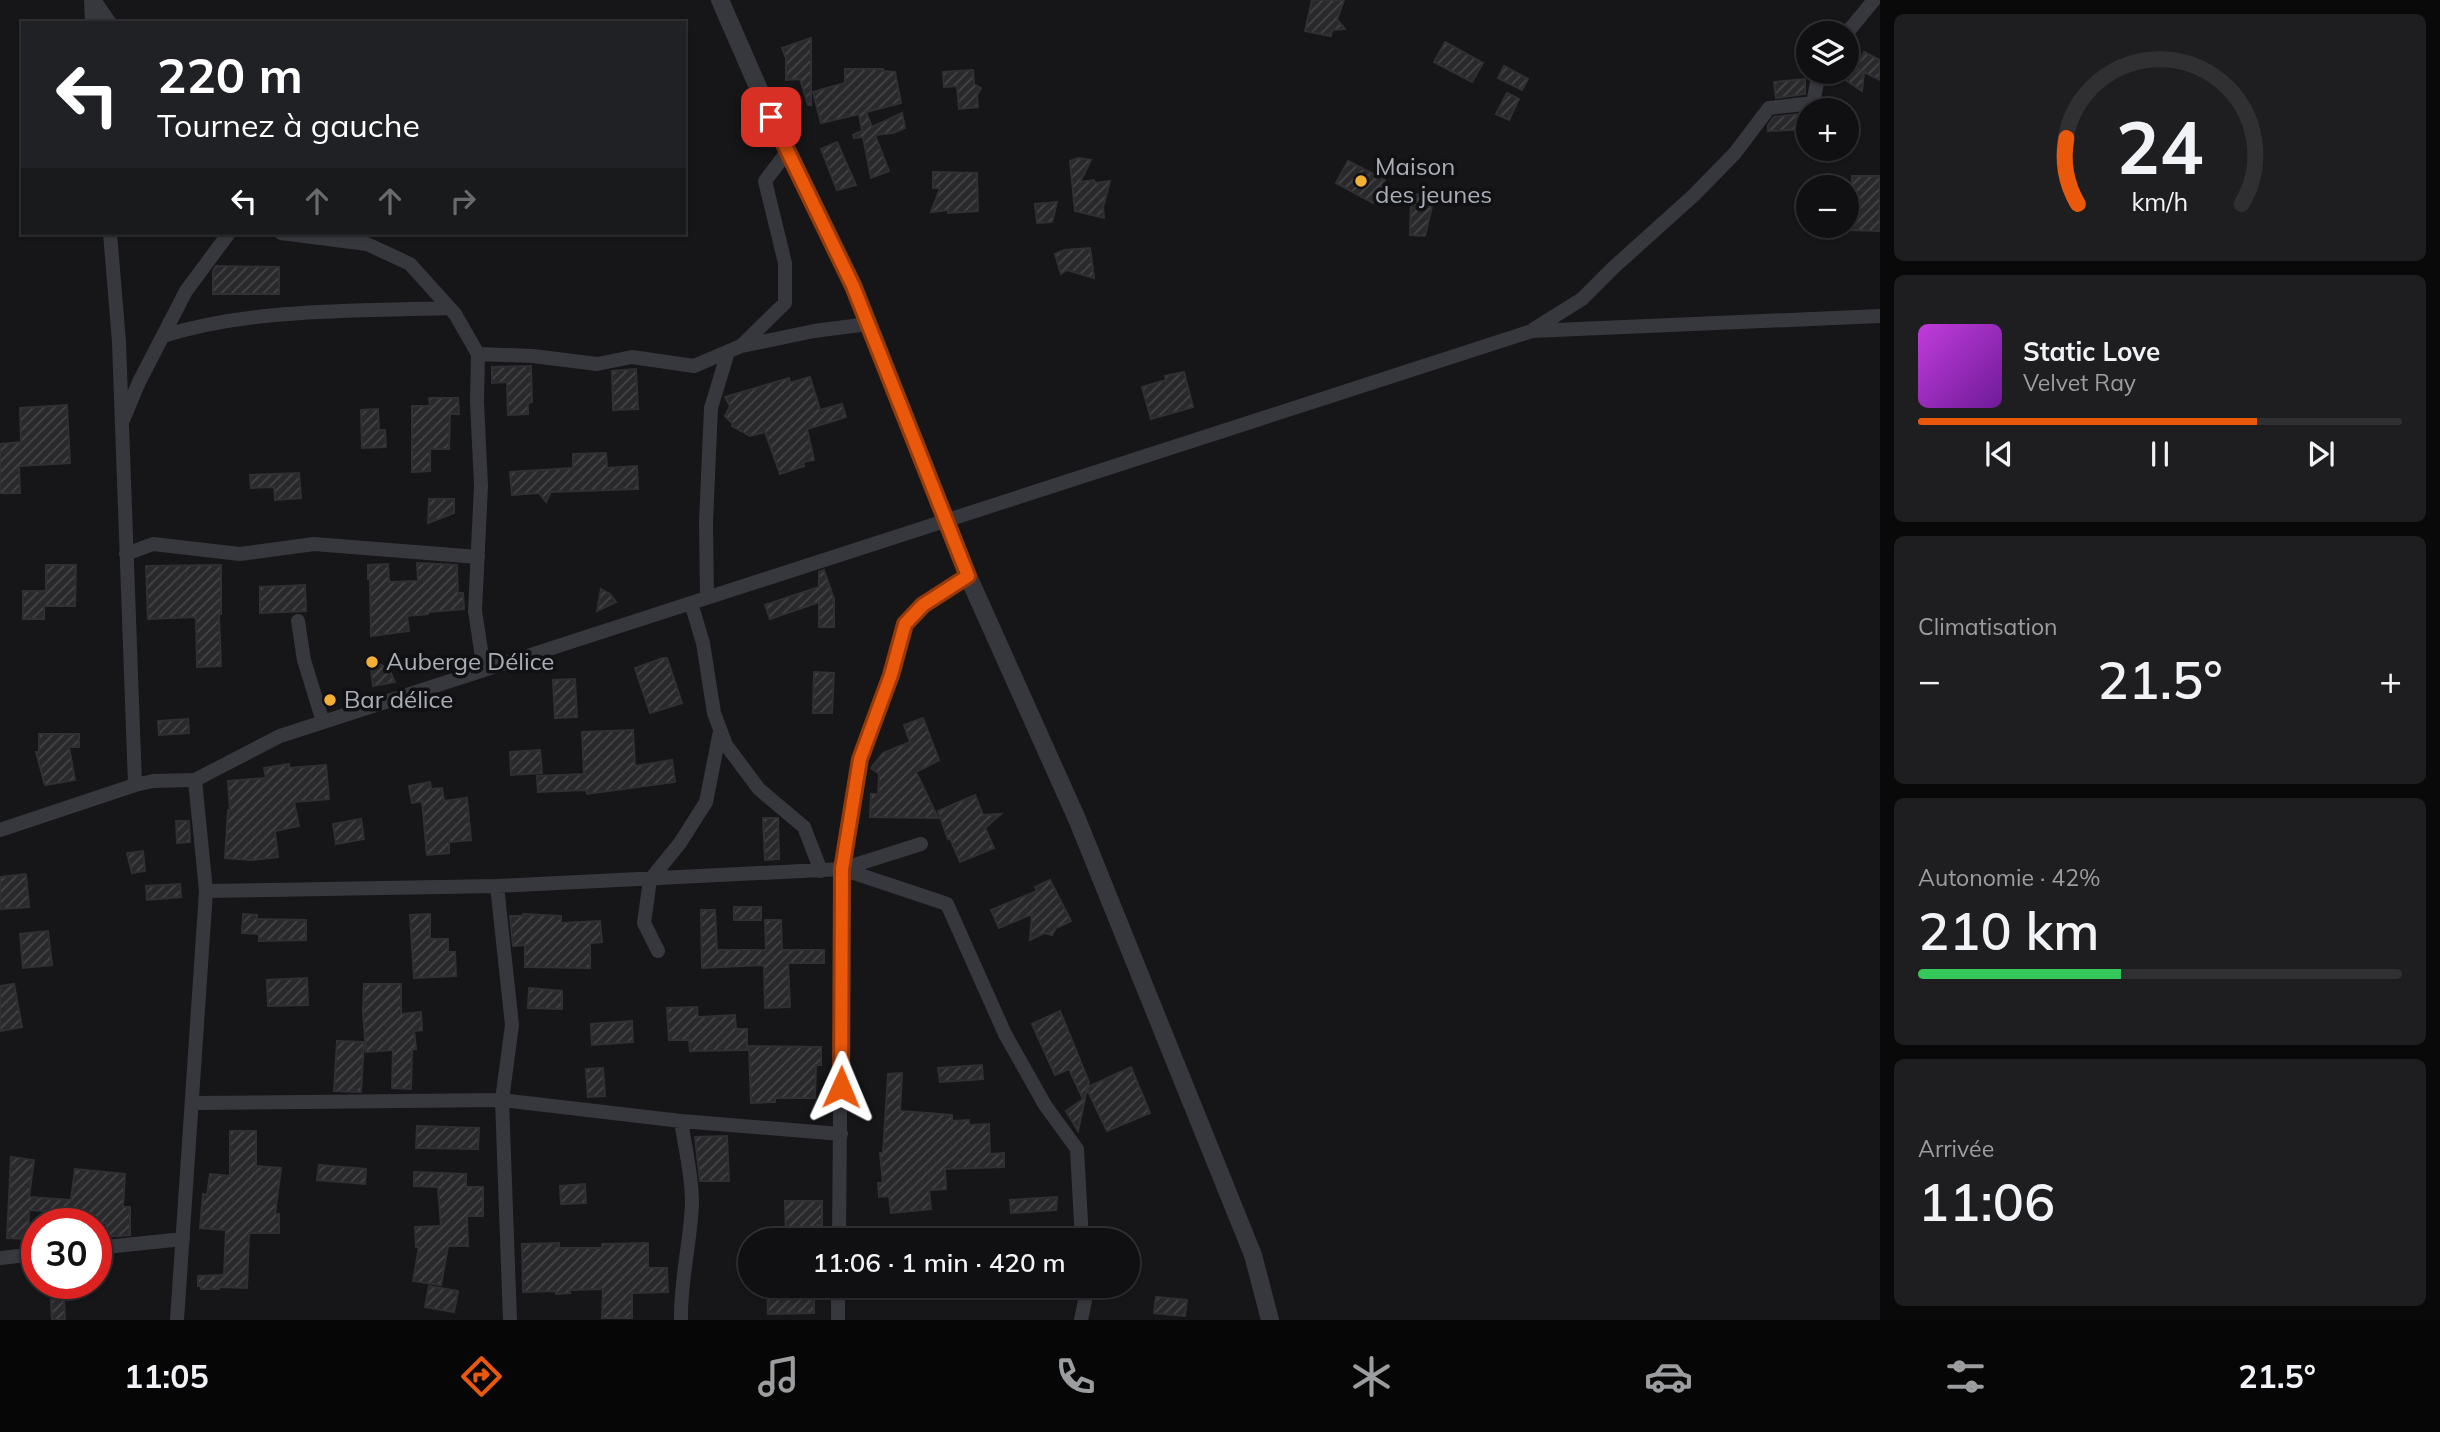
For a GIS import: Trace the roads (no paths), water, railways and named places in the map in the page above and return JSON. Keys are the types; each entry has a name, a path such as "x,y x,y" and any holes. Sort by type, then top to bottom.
{"street":[{"path":"92,21 93,0"},
{"path":"93,0 109,21"},
{"path":"720,0 787,152 853,286 945,522 1077,819 1253,1255 1270,1320"},
{"path":"1857,21 1874,0"},
{"path":"0,830 135,785 153,781 195,780 280,736 1532,331 1582,299 1694,195 1735,153 1769,108 1813,103 1817,84"},
{"path":"707,598 706,522 711,408 734,349 785,303 785,263 765,181 787,152"},
{"path":"110,235 118,342 135,785"},
{"path":"121,425 139,382 186,291 228,235"},
{"path":"297,235 367,244 410,264 450,309 478,354 481,485 475,611 484,670"},
{"path":"163,336 201,324 262,317 450,309"},
{"path":"1532,331 1880,316"},
{"path":"478,354 533,356 597,364 632,357 694,366 734,349 814,331 868,324"},
{"path":"126,554 153,544 240,554 314,544 478,557"},
{"path":"839,1228 842,869 860,759 891,675 905,624 923,605 968,576"},
{"path":"691,603 703,643 714,713 726,745 759,789 804,827 821,870"},
{"path":"298,621 304,660 323,722"},
{"path":"658,951 644,922 650,880 680,843 706,802 720,729"},
{"path":"177,1320 206,891 195,780"},
{"path":"206,891 497,886 842,869 921,844"},
{"path":"842,869 947,904 1005,1034 1045,1105 1077,1149 1081,1228"},
{"path":"497,886 512,1025 502,1100 510,1320"},
{"path":"192,1103 502,1100 681,1121 841,1134"},
{"path":"681,1121 692,1199 681,1320"},
{"path":"112,1246 183,1239"},
{"path":"0,1258 21,1256"},
{"path":"838,1298 838,1320"},
{"path":"1080,1320 1085,1298"}],"place":[{"name":"Maison des jeunes","path":"1361,181"},
{"name":"Auberge Délice","path":"372,662"},
{"name":"Bar délice","path":"330,700"}]}
